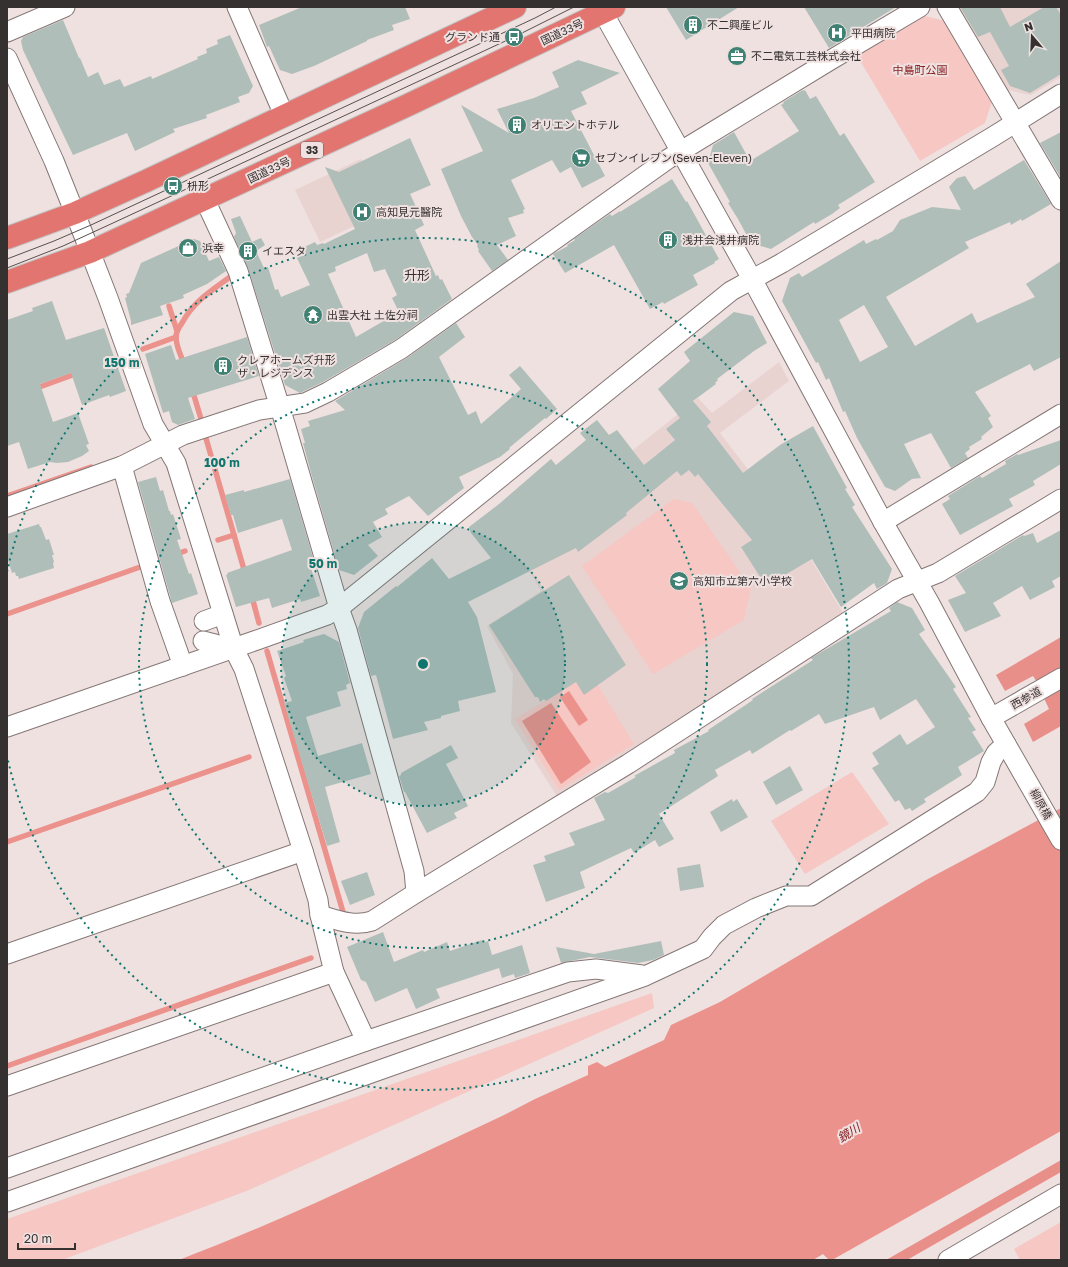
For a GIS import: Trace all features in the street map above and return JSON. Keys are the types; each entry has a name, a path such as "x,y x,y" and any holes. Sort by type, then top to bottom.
{"highway":[{"path":"7,238 74,213 146,181 515,7"},
{"name":"国道33号","path":"7,282 90,252 205,200 606,9"}],"street":[{"path":"7,32 65,7"},
{"path":"237,7 284,115"},
{"path":"7,507 122,466 183,435 259,410 305,403 328,392 401,349 680,151 920,7"},
{"path":"947,7 1061,200"},
{"name":"柳原橋","path":"606,9 680,151 752,279 883,522 918,581 991,718 1061,840"},
{"path":"7,58 54,160 90,252 153,424 176,463 234,649 244,669 303,851 318,900 320,915 334,972 366,1041"},
{"path":"7,727 234,649 327,615 339,608 732,290 782,263 1061,94"},
{"path":"205,200 238,271 280,406 339,608 347,630 414,871 416,893"},
{"path":"883,522 1061,414"},
{"path":"122,466 160,601 183,666"},
{"path":"320,915 339,921 364,924 372,921 628,764 898,589 938,573 1061,499"},
{"path":"204,621 223,614"},
{"path":"203,641 234,649"},
{"name":"西参道","path":"991,718 1061,678"},
{"path":"7,1202 645,976 703,949 724,925 756,908 786,896 811,896 977,792 985,782 991,762 996,752 1006,744"},
{"path":"7,954 303,851"},
{"path":"7,1168 366,1041 568,972 596,969 645,976"},
{"path":"7,1086 334,972"},
{"path":"948,1260 1061,1194"}],"shaded area":[{"path":"958,7 1061,7 1061,77 1031,95 1007,90"},
{"name":"高知見元醫院","path":"361,159 381,203 409,190 424,225 399,238 363,222 320,242 295,190"},
{"name":"高知市立第六小学校","path":"779,362 789,381 720,433 790,524 843,613 559,800 511,723 513,674 487,626 541,591 529,570 517,543 698,398 712,413"},
{"path":"1061,637 1061,673 1039,685 1033,676 1005,691 996,675"},
{"path":"1061,684 1061,726 1033,742 1024,724 1049,709 1042,694"},
{"path":"1061,1160 1061,1172 907,1260 886,1260"}],"green space":[{"name":"中島町公園","path":"921,15 945,21 992,101 985,123 920,161 856,54"},
{"path":"674,499 692,503 751,588 744,620 653,674 582,566"},
{"path":"610,665 615,673 597,684 634,744 559,790 515,719 589,674"},
{"path":"852,772 889,824 805,874 771,821"},
{"path":"652,993 654,1008 249,1190 62,1260 7,1260 7,1219"},
{"path":"1061,1222 1061,1260 1020,1260 1014,1249"}],"water":[{"path":"569,691 588,720 579,726 560,697"},
{"path":"551,703 591,762 561,784 522,721"},
{"name":"鏡川","path":"1061,808 1061,1131 832,1260 829,1260 823,1254 813,1260 179,1260 261,1227 502,1116 588,1075 588,1066 597,1062 605,1067 664,1040 671,1025 720,1002 926,880"}],"building":[{"path":"302,7 405,7 410,19 392,25 394,30 367,40 314,66 292,74 280,70 269,46 267,47 259,25"},
{"name":"不二興産ビル","path":"666,7 739,7 686,40"},
{"name":"平田病院","path":"804,7 896,7 829,48"},
{"path":"960,7 1000,7 1010,27 1044,7 1056,7 1061,15 1061,74 1030,93 1010,86 1001,70 1009,66 990,32 978,37"},
{"path":"63,20 88,77 98,72 104,85 120,79 124,87 151,76 152,79 198,59 197,57 207,53 206,49 218,44 217,40 230,35 253,86 249,93 238,97 240,102 206,115 207,118 173,129 175,132 135,151 127,133 73,155 23,50 21,41 23,37"},
{"path":"578,60 620,73 581,92 587,104 571,111 605,176 582,188 571,167 560,173 552,160 511,180 525,209 523,210 524,213 508,218 516,236 497,245 508,260 492,271 478,251 478,245 461,216 441,169 483,151 461,105 509,133 497,109 534,98 559,87 552,72"},
{"path":"805,90 810,99 816,96 840,136 844,133 875,182 838,205 840,208 832,214 815,224 814,222 771,249 751,243 728,203 730,202 708,163 713,145 734,132 750,161 799,131 781,105 784,103 783,102"},
{"path":"1061,132 1061,178 1040,143"},
{"path":"410,138 431,185 410,194 424,225 415,230 436,276 438,275 440,280 442,279 452,299 395,340 323,382 300,393 285,385 248,268 234,237 236,233 231,219 240,216 252,242 261,238 265,245 256,251 264,268 268,267 275,290 278,289 281,297 310,285 294,252 315,242 317,245 324,244 355,229 325,167 339,172","holes":["367,253 374,272 385,269 397,295 392,298 399,312 356,337 328,274 336,271 335,267"]},
{"path":"1024,160 1051,204 1022,221 1021,219 1011,225 1010,222 965,242 969,248 886,297 915,346 972,313 977,323 1035,297 1026,284 1061,261 1061,357 1034,371 1030,364 975,392 991,416 988,418 993,427 981,437 982,439 969,447 970,449 965,453 968,458 951,468 931,433 904,444 921,478 912,479 895,491 885,487 857,438 845,411 843,412 829,378 826,380 818,362 816,363 782,301 790,278 799,273 802,277 864,240 866,244 876,239 877,240 893,231 900,220 932,207 961,210 949,187 957,178 965,176 974,190","holes":["864,305 888,347 860,362 839,320"]},
{"path":"672,179 686,202 687,201 719,259 714,262 715,263 693,275 698,285 664,304 663,302 650,309 614,245 565,273 553,254 568,246 567,245 575,240 574,239 610,214 612,216 620,212"},
{"path":"194,239 200,241 209,261 219,257 226,271 207,284 183,295 184,298 160,306 163,315 131,325 125,298 127,297 126,294 129,293 141,263"},
{"path":"52,301 66,340 104,328 126,391 110,397 109,395 82,405 71,373 40,384 53,422 78,413 89,444 86,445 89,451 68,462 50,462 28,469 19,442 7,446 7,320 33,311 32,308"},
{"path":"734,312 753,316 767,343 717,379 716,384 693,401 711,422 707,426 743,473 780,445 813,426 847,488 845,489 855,505 852,507 892,569 887,583 877,589 874,583 841,607 812,559 766,586 741,547 752,540 698,474 695,477 689,470 681,476 677,471 626,513 627,515 578,552 576,548 468,602 477,617 496,692 458,701 460,711 424,722 428,730 393,739 376,675 371,676 358,628 364,612 432,558 449,579 491,558 471,533 469,527 499,504 551,459 556,465 586,440 580,433 597,420 609,435 617,430 644,465 675,440 666,429 680,418 658,389 690,361 684,352"},
{"path":"456,323 465,337 439,357 468,415 476,411 481,424 521,389 509,375 520,366 557,409 500,457 459,477 464,488 428,516 409,496 385,509 388,514 373,522 382,537 368,545 378,556 354,575 339,570 311,473 301,429 310,426 308,421 345,410 335,401 407,358"},
{"path":"247,337 259,376 188,398 195,419 178,425 172,422 169,411 163,413 145,354 171,345 176,360"},
{"path":"1061,440 1061,464 1033,481 1035,485 1009,499 1013,506 960,535 942,504 950,499 948,496 980,476 982,478 1006,464 1005,461 1017,454 1018,455"},
{"path":"156,477 160,491 163,490 169,511 171,515 173,514 181,539 177,540 198,594 172,603 138,482"},
{"path":"290,479 314,561 308,559 320,596 301,602 300,599 272,608 269,598 236,607 226,575 228,574 227,573 292,550 282,519 238,533 225,495 244,490 244,492"},
{"path":"39,524 46,540 49,539 54,555 52,555 54,568 19,579 15,572 12,573 7,557 7,534"},
{"path":"1061,530 1061,576 1052,581 1055,587 1030,600 1022,586 993,603 1001,616 965,632 948,600 966,593 955,576 1023,535 1033,533 1037,543"},
{"path":"569,575 626,665 584,695 576,682 546,701 544,699 540,702 538,697 535,697 489,625"},
{"path":"897,602 912,608 925,630 919,634 956,687 953,689 971,717 968,718 976,730 972,732 984,751 958,767 962,775 924,799 926,802 912,811 910,808 905,810 899,800 895,802 872,768 879,764 872,753 900,734 907,745 935,727 916,699 880,720 874,707 825,724 819,714 752,754 750,750 715,770 718,776 659,814 674,839 659,847 655,840 634,853 631,848 580,872 585,888 546,902 533,865 546,861 544,856 575,845 569,833 605,820 594,798 605,792 608,793 636,777 634,776 675,753 674,750 709,731 708,730 753,700 752,699 813,660 811,658 891,611 889,608"},
{"path":"324,634 339,642 350,683 346,685 347,689 337,692 341,706 306,717 318,756 362,743 371,774 325,787 340,842 327,846 284,703 292,701 284,678 286,676 277,651 304,642 303,640"},
{"path":"451,745 458,758 446,764 468,806 454,813 457,818 427,833 404,792 399,776 401,773"},
{"path":"790,766 803,790 776,805 763,782"},
{"path":"732,799 733,802 737,799 748,817 721,832 710,812"},
{"path":"700,864 704,887 680,891 677,868"},
{"path":"367,872 375,895 350,905 341,881"},
{"path":"383,932 394,962 423,950 424,952 447,942 450,951 482,940 483,943 488,941 492,955 522,945 530,973 515,978 514,974 502,978 499,968 436,989 440,998 416,1009 407,988 375,1002 366,982 361,980 347,947"},
{"path":"661,941 664,955 653,960 638,963 590,957 561,963 556,947 594,954"}],"waterway":[{"path":"184,364 176,340 177,331 197,302 230,277"},
{"path":"169,306 177,331"},
{"path":"143,349 176,337"},
{"path":"34,389 78,373"},
{"path":"192,389 201,419"},
{"path":"205,435 245,573"},
{"path":"7,496 91,467"},
{"path":"218,540 234,535"},
{"path":"174,555 185,551"},
{"path":"7,614 143,566"},
{"path":"252,597 259,623"},
{"path":"267,651 343,912"},
{"path":"7,842 249,757"},
{"path":"7,1066 311,958"}],"tram line":[{"path":"7,259 91,225 556,7"},
{"path":"7,268 63,246 113,223 514,37 574,7"}],"place":[{"name":"不二興産ビル","path":"693,25"},
{"name":"平田病院","path":"837,33"},
{"name":"グランド通","path":"514,37"},
{"name":"不二電気工芸株式会社","path":"737,56"},
{"name":"オリエントホテル","path":"517,125"},
{"name":"セブンイレブン(Seven-Eleven)","path":"581,158"},
{"name":"枡形","path":"173,186"},
{"name":"高知見元醫院","path":"362,212"},
{"name":"浅井会浅井病院","path":"668,240"},
{"name":"浜幸","path":"188,248"},
{"name":"イエスタ","path":"248,251"},
{"name":"出雲大社 土佐分祠","path":"313,315"},
{"name":"クレアホームズ升形 ザ・レジデンス","path":"223,366"},
{"name":"高知市立第六小学校","path":"679,581"}],"district":[{"name":"升形","path":"417,275"}]}
